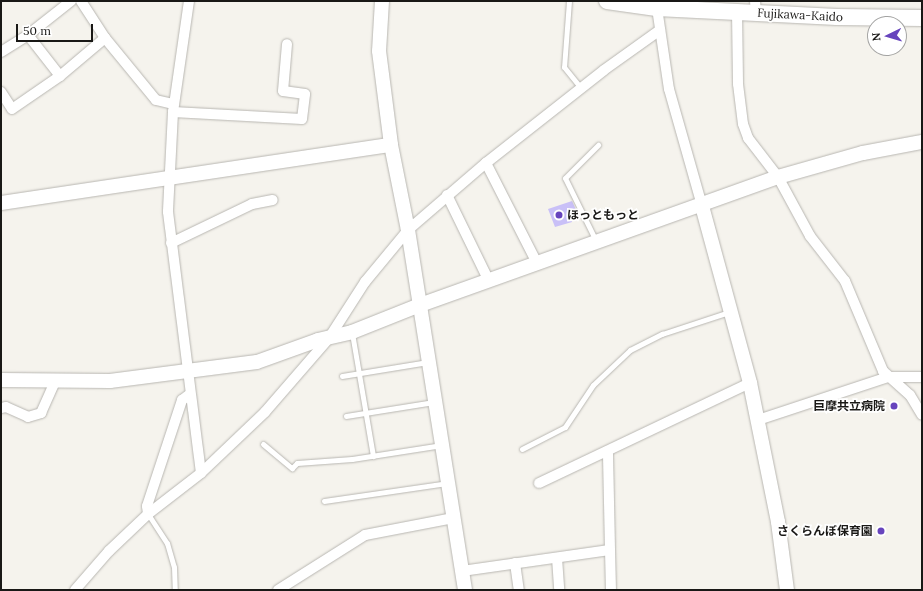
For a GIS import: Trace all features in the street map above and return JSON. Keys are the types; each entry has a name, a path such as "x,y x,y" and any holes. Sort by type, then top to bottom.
{"main road":[{"name":"Fujikawa-Kaido","path":"607,1 737,11 756,7 922,18"}],"street":[{"path":"1,52 28,35 71,1"},
{"path":"81,1 105,38 156,100 173,108 302,119 305,94 283,91 287,44"},
{"path":"189,1 173,108 169,178 171,243 201,473"},
{"path":"382,1 379,51 391,145 408,230 465,590"},
{"path":"657,4 669,89 750,383 778,522 787,590"},
{"path":"737,11 738,84 743,124 748,138 778,177 810,236 845,281 883,371 910,395 922,415"},
{"path":"75,590 109,551 148,514 201,473 265,412 328,338 369,276 408,230 447,195 580,88 660,30"},
{"path":"28,35 60,76"},
{"path":"1,92 12,109 60,76 105,38"},
{"path":"1,380 55,382 110,381 188,373 257,362 328,338 352,332 420,304 702,206 778,177 863,153 922,142"},
{"path":"1,203 391,145"},
{"path":"486,163 537,263"},
{"path":"447,195 489,281"},
{"path":"171,243 252,204 272,200"},
{"path":"758,420 888,377 922,377"},
{"path":"1,408 6,407 28,417 41,414 55,382"},
{"path":"539,484 750,383"},
{"path":"148,514 147,506 182,400 190,394"},
{"path":"608,451 611,590"},
{"path":"278,590 365,535 453,518"},
{"path":"462,571 610,550"},
{"path":"557,558 559,590"},
{"path":"515,563 519,590"}],"lane":[{"path":"569,1 564,67 580,88"},
{"path":"597,242 565,178 598,145"},
{"path":"522,448 565,427 593,385 630,350 662,334 730,311"},
{"path":"352,332 373,456"},
{"path":"342,376 429,362"},
{"path":"346,416 435,402"},
{"path":"263,444 292,468 297,463 373,456 442,445"},
{"path":"324,501 448,483"},
{"path":"148,514 167,543 174,567 175,590"}],"building":[{"path":"572,201 577,212 569,214 572,222 555,227 548,209"}],"place":[{"name":"ほっともっと","path":"559,215"},
{"name":"巨摩共立病院","path":"894,406"},
{"name":"さくらんぼ保育園","path":"881,531"}]}
